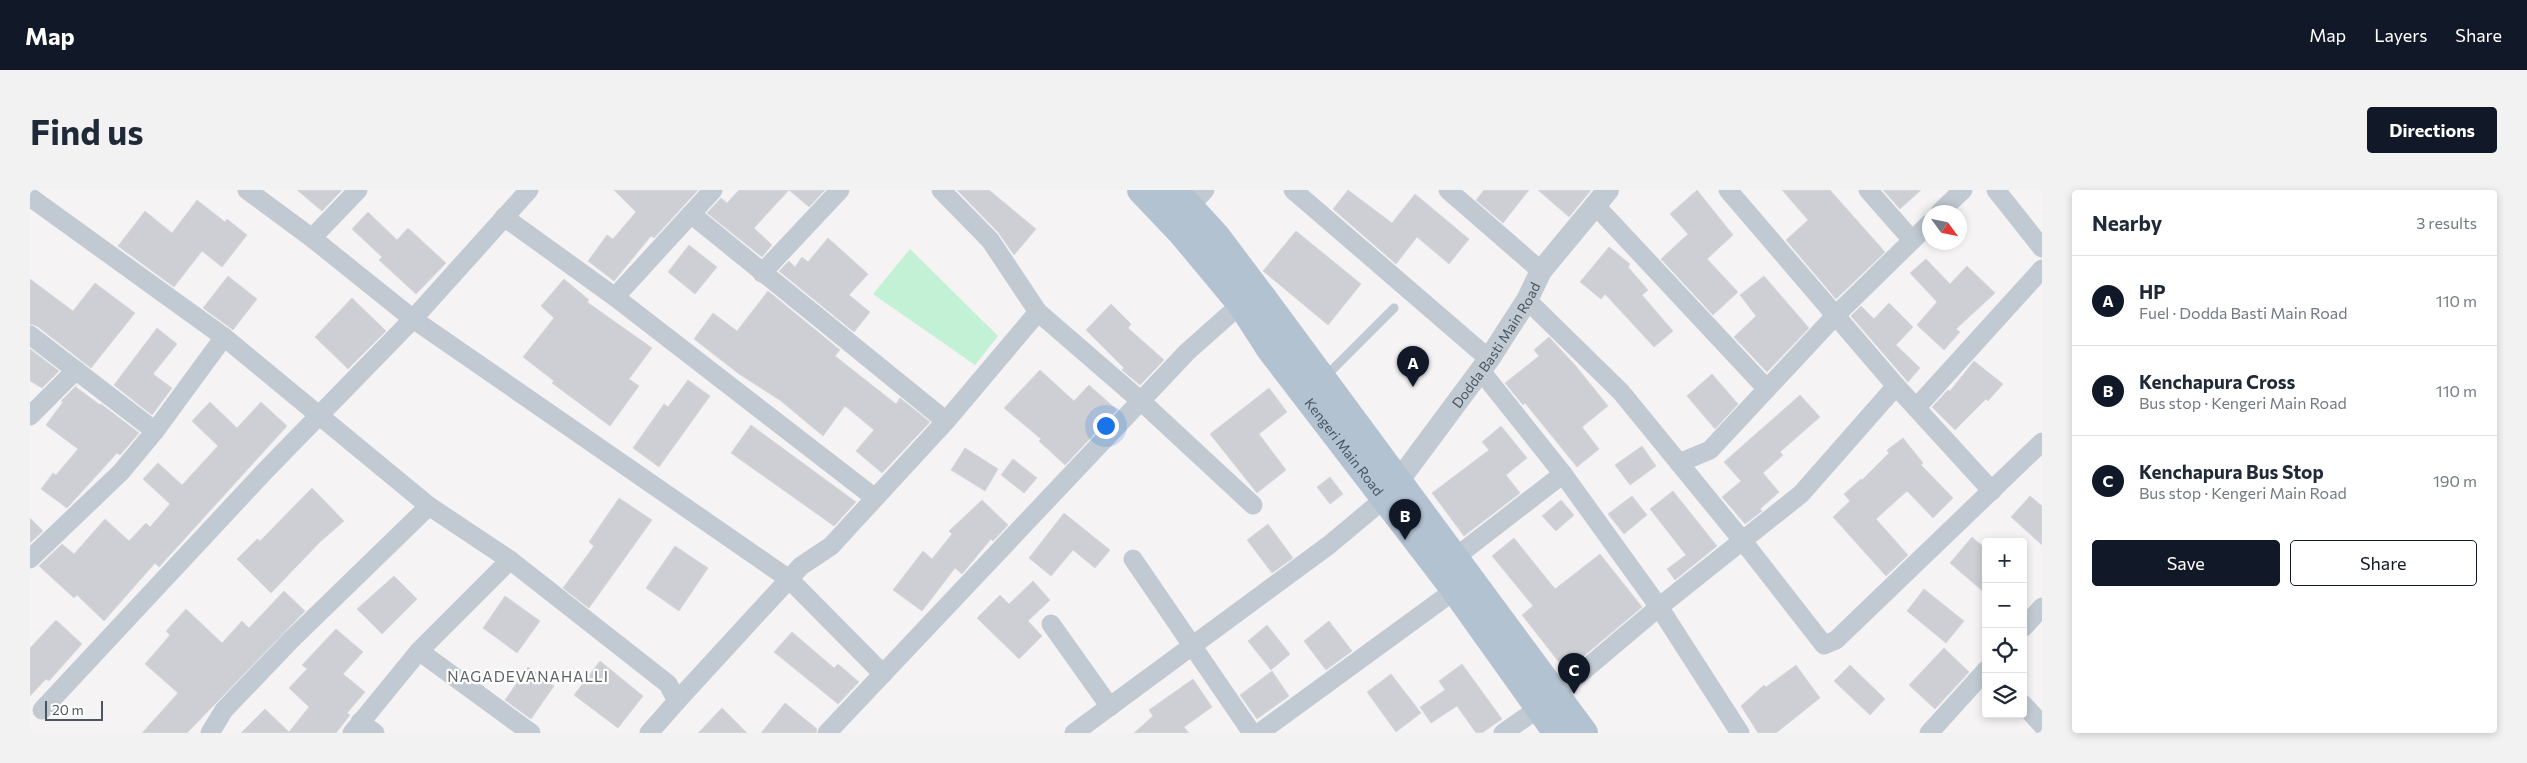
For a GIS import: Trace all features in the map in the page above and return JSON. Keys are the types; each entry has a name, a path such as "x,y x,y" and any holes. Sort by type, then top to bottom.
{"main road":[{"name":"Kengeri Main Road","path":"1141,190 1181,232 1241,304 1270,349 1453,559 1548,701 1557,733"},
{"name":"Kengeri Main Road","path":"1190,195 1216,236 1323,379 1455,590 1548,701 1584,733"}],"street":[{"path":"247,190 312,238 413,319 789,579 883,674"},
{"path":"312,238 358,190"},
{"path":"42,710 101,645 413,319 529,190"},
{"path":"615,297 712,190"},
{"path":"762,273 840,190"},
{"path":"941,190 990,240 1038,312 1142,402 1253,505"},
{"path":"1293,190 1485,365 1659,607 1740,733"},
{"path":"1448,190 1541,271"},
{"path":"1728,190 1834,317 1992,491"},
{"path":"1868,190 1912,240"},
{"path":"1947,205 1962,190"},
{"path":"1996,190 2042,248"},
{"path":"30,197 224,337 430,506 510,560 608,634 668,684 677,701"},
{"path":"1601,198 1767,389"},
{"name":"Dodda Basti Main Road","path":"1391,490 1485,365 1527,300 1541,271 1601,198"},
{"path":"691,214 946,421"},
{"path":"504,216 615,297 875,498"},
{"path":"1679,463 1710,450 1834,317 1922,231"},
{"path":"1916,408 2042,269"},
{"path":"1527,300 1621,392 1742,540 1824,646 1836,640 2042,442"},
{"path":"827,733 1142,402 1187,352 1241,304"},
{"path":"649,733 801,566 831,546 946,421 1038,312"},
{"path":"30,335 155,431"},
{"path":"30,559 121,472 155,431 224,337"},
{"path":"30,416 76,370"},
{"path":"1503,733 1548,701 1659,607 1801,494 1896,386"},
{"path":"1453,559 1563,474"},
{"path":"1074,733 1329,545 1391,490"},
{"path":"210,733 224,710 291,640 430,506"},
{"path":"1133,559 1194,645 1252,733"},
{"path":"363,729 420,651 510,560"},
{"path":"1259,733 1455,590"},
{"path":"2027,624 2042,607"},
{"path":"1051,624 1110,706"},
{"path":"420,651 530,733"},
{"path":"1929,733 1983,673"},
{"path":"2027,708 2042,725"}],"lane":[{"path":"1323,379 1394,308"}],"green space":[{"path":"910,249 998,336 975,365 873,294"}],"building":[{"path":"297,190 342,190 322,211"},
{"path":"614,190 698,190 654,238 651,236 614,281 588,261 607,235 613,239 636,212"},
{"path":"739,190 789,190 754,228 772,245 762,257 707,213 721,198 727,203"},
{"path":"789,190 825,190 809,207"},
{"path":"957,190 989,190 1036,229 1014,255 998,232"},
{"path":"1348,190 1392,223 1415,194 1469,239 1449,264 1417,237 1396,264 1333,209"},
{"path":"1484,190 1529,190 1503,223 1476,200"},
{"path":"1538,190 1591,190 1569,217"},
{"path":"1697,190 1733,235 1707,259 1738,292 1713,315 1661,259 1688,234 1670,214"},
{"path":"1782,190 1830,190 1885,252 1836,299 1786,240 1808,220"},
{"path":"1883,190 1921,190 1900,209"},
{"path":"197,200 225,222 227,219 247,235 222,267 202,251 174,287 118,246 145,211 172,233"},
{"path":"368,212 397,240 408,228 446,263 416,294 379,260 382,257 352,229"},
{"path":"1296,231 1361,284 1328,325 1263,271"},
{"path":"828,238 868,274 849,295 870,312 854,332 779,271 789,261 795,267 802,257 808,262"},
{"path":"689,245 717,267 695,294 668,272"},
{"path":"1609,247 1630,264 1628,267 1648,290 1642,295 1673,331 1654,347 1605,294 1601,299 1580,282"},
{"path":"1926,259 1950,284 1967,266 1995,293 1956,329 1960,332 1944,350 1917,325 1937,302 1910,273"},
{"path":"228,276 257,299 233,330 203,308"},
{"path":"1764,276 1809,328 1767,372 1734,337 1756,316 1740,295"},
{"path":"30,279 73,311 95,283 135,313 91,368 37,326 30,324"},
{"path":"564,279 589,300 587,302 652,348 629,379 639,386 610,426 552,383 554,381 523,357 554,318 541,306"},
{"path":"768,291 840,350 835,356 896,404 900,398 930,422 882,473 856,451 874,430 845,406 823,436 781,401 739,374 694,339 713,313 737,331"},
{"path":"352,298 386,331 348,369 315,337"},
{"path":"1889,303 1913,327 1896,345 1920,368 1908,382 1851,316 1861,306 1874,319"},
{"path":"1111,304 1131,324 1128,328 1164,360 1140,385 1122,370 1124,368 1086,330"},
{"path":"157,328 177,344 153,374 172,388 152,415 114,385"},
{"path":"1549,337 1575,365 1608,406 1582,427 1599,449 1577,467 1525,403 1523,405 1505,383 1539,356 1534,350"},
{"path":"30,349 59,371 42,388 30,381"},
{"path":"1974,361 2003,384 1988,401 1986,399 1955,430 1932,407 1948,390 1950,391"},
{"path":"1040,370 1074,401 1089,385 1117,410 1065,465 1039,441 1041,439 1004,408"},
{"path":"1712,374 1738,404 1715,429 1687,396"},
{"path":"688,380 710,396 659,467 633,448 664,404 668,407"},
{"path":"77,385 76,387 139,433 120,455 117,453 67,508 41,489 53,473 56,475 78,449 46,425 63,402 61,401"},
{"path":"1269,388 1287,412 1259,434 1286,470 1257,493 1210,434"},
{"path":"1800,395 1820,417 1780,452 1783,455 1763,473 1779,492 1760,509 1762,511 1745,524 1722,497 1741,481 1724,462"},
{"path":"210,402 237,428 261,402 287,426 159,567 155,563 104,621 77,595 74,598 39,566 62,544 74,554 105,519 129,541 146,523 150,527 170,504 143,479 158,463 182,485 218,446 192,421"},
{"path":"751,425 856,502 834,526 731,453"},
{"path":"1501,426 1527,458 1506,475 1520,493 1464,536 1432,493 1489,450 1482,442"},
{"path":"1903,438 1923,463 1921,465 1953,498 1933,518 1907,491 1876,519 1908,555 1886,576 1833,517 1850,501 1844,494 1862,480 1889,453 1887,450"},
{"path":"1642,446 1656,466 1630,485 1615,465"},
{"path":"965,448 998,469 985,491 951,470"},
{"path":"1013,459 1037,478 1024,493 1001,475"},
{"path":"1330,477 1343,494 1330,504 1317,487"},
{"path":"312,488 344,521 320,542 271,593 237,559 257,539 260,541"},
{"path":"1673,491 1717,546 1675,580 1667,569 1686,555 1650,509"},
{"path":"1632,496 1647,515 1624,534 1608,514"},
{"path":"2030,496 2042,506 2042,545 2011,517"},
{"path":"619,498 652,520 589,608 563,588 594,546 589,542"},
{"path":"982,500 1008,525 993,541 991,539 962,574 955,568 922,611 893,590 923,551 932,559 952,534 949,531"},
{"path":"1561,500 1574,515 1556,531 1542,516"},
{"path":"1064,513 1110,550 1095,568 1073,550 1051,576 1029,558"},
{"path":"30,518 43,531 30,543"},
{"path":"1268,524 1293,558 1272,573 1247,540"},
{"path":"1972,537 1982,546 1982,591 1950,563"},
{"path":"1514,538 1555,589 1600,554 1642,607 1566,671 1522,615 1533,606 1492,556"},
{"path":"675,546 708,568 679,611 646,588"},
{"path":"394,576 417,599 382,634 357,609"},
{"path":"1033,581 1050,600 1028,621 1042,636 1019,659 977,618 1000,595 1009,604"},
{"path":"1924,589 1964,621 1946,643 1907,611"},
{"path":"284,591 305,611 187,733 142,733 178,693 145,664 170,635 166,631 186,609 222,643 242,621 249,628"},
{"path":"505,596 540,621 517,653 483,628"},
{"path":"56,620 82,644 49,681 46,679 30,696 30,648"},
{"path":"1329,621 1352,651 1326,670 1304,641"},
{"path":"1267,625 1290,654 1271,670 1248,641"},
{"path":"336,629 363,652 343,674 365,692 347,713 350,715 336,733 241,733 265,709 289,732 309,707 289,688 307,669 302,665"},
{"path":"792,632 834,668 838,664 859,682 838,704 774,652"},
{"path":"1944,648 1969,672 1935,709 1909,685"},
{"path":"600,661 643,696 618,728 574,695"},
{"path":"1462,664 1502,719 1482,733 1476,733 1457,706 1431,723 1420,707 1445,690 1439,681"},
{"path":"1796,665 1820,698 1776,733 1758,733 1741,706 1764,685 1766,687"},
{"path":"1850,665 1885,699 1870,715 1834,681"},
{"path":"528,667 554,686 531,719 505,700"},
{"path":"1272,671 1289,696 1257,719 1240,695"},
{"path":"1391,674 1421,713 1396,732 1367,692"},
{"path":"1193,679 1212,707 1184,727 1189,733 1134,733 1153,716 1149,710"},
{"path":"785,703 817,729 816,733 761,733"},
{"path":"722,708 747,733 698,733"}],"place":[{"name":"HP","path":"1413,387"},
{"name":"Kenchapura Cross","path":"1405,540"},
{"name":"Kenchapura Bus Stop","path":"1574,694"}],"district":[{"name":"NAGADEVANAHALLI","path":"528,676"}]}
